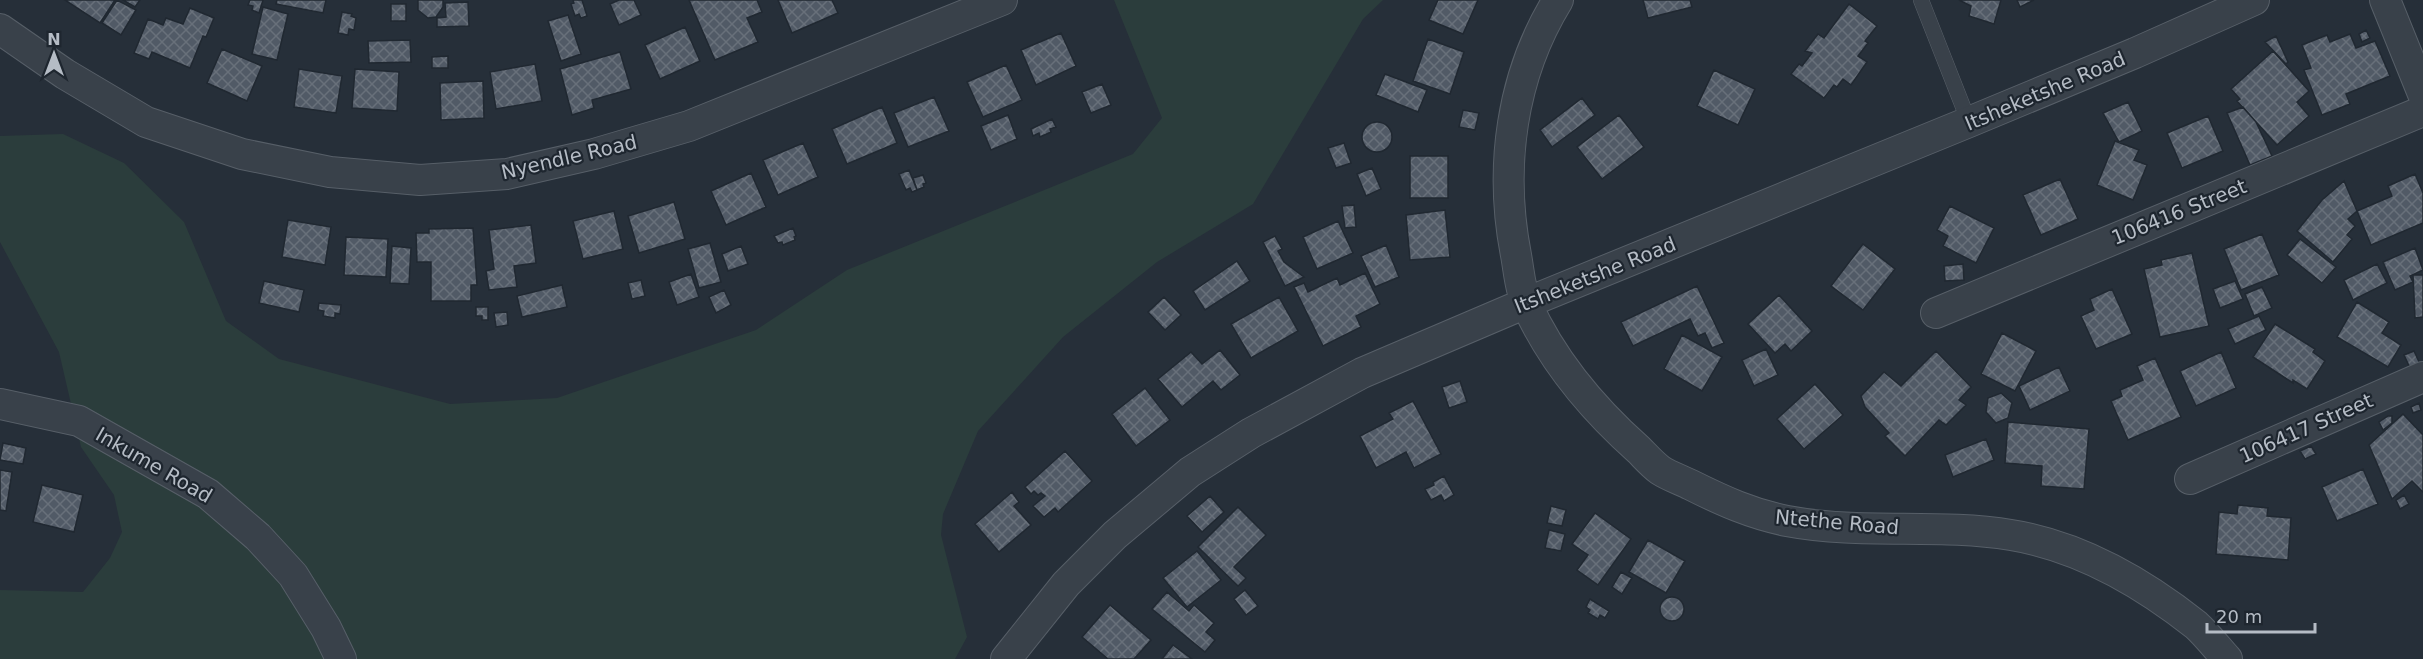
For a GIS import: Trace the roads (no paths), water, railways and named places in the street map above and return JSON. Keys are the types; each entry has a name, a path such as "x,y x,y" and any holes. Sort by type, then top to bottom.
{"street":[{"name":"Nyendle Road","path":"0,28 65,74 146,122 253,156 330,172 420,180 507,174 594,154 689,126 1002,0"},
{"name":"Ntethe Road","path":"1558,0 1530,52 1515,106 1509,150 1512,233 1526,303 1554,352 1584,394 1618,431 1660,470 1739,509 1789,522 1830,526 2012,535 2048,544 2097,562 2150,593 2198,627 2227,659"},
{"name":"Itsheketshe Road","path":"1005,659 1066,584 1115,535 1190,472 1251,433 1362,373 1526,303 2135,53 2254,0"},
{"path":"2385,0 2423,94"},
{"name":"106416 Street","path":"1936,313 2423,111"},
{"name":"106417 Street","path":"2190,479 2423,377"},
{"name":"Inkume Road","path":"0,404 79,421 208,494 258,537 293,575 326,628 341,659"}],"lane":[{"path":"1921,0 1969,122"}]}
